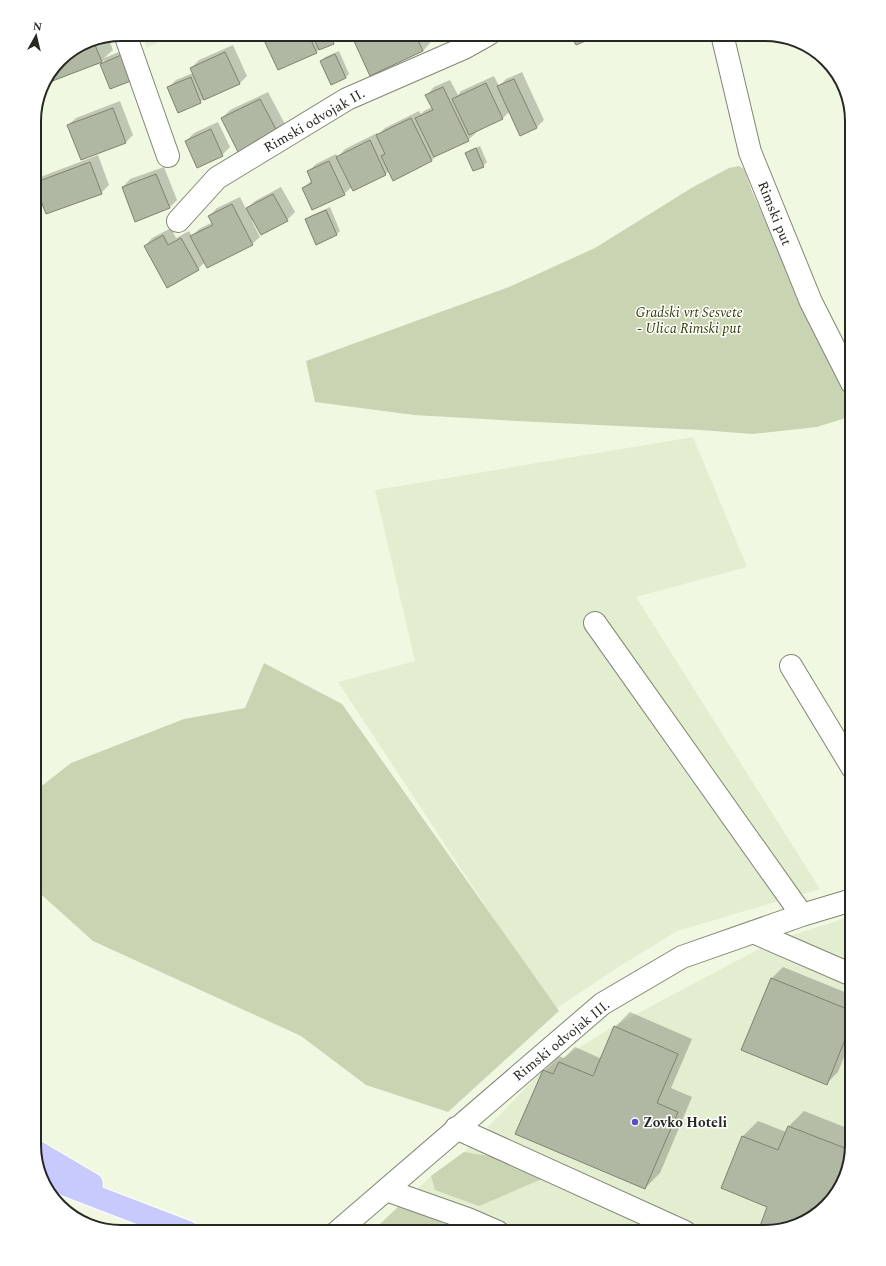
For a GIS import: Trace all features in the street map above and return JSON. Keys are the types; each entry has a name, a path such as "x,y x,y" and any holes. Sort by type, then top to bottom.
{"main road":[{"path":"42,1155 83,1178 134,1210"},
{"path":"49,1178 171,1225"}],"street":[{"path":"127,41 168,156"},
{"name":"Rimski odvojak II.","path":"178,221 217,178 346,98 464,48 476,41"},
{"name":"Rimski put","path":"724,41 750,152 810,302 845,370"},
{"path":"595,623 802,915"},
{"path":"791,666 845,755"},
{"name":"Rimski odvojak III.","path":"386,1190 456,1128 602,1004 682,957 802,915 845,902"},
{"path":"753,932 845,972"},
{"path":"456,1128 670,1225"},
{"path":"345,1225 386,1190 482,1225"}],"shaded area":[{"path":"144,41 160,41 147,48"},
{"path":"693,437 747,567 636,597 820,889 677,931 617,968 554,1010 338,682 415,661 375,490"},
{"path":"845,918 844,1155 839,1175 834,1185 828,1194 814,1208 795,1219 765,1225 380,1224 431,1176 464,1152 543,1070 614,1026 774,941"}],"green space":[{"name":"Gradski vrt Sesvete - Ulica Rimski put","path":"739,166 744,169 753,194 845,396 845,418 817,427 752,434 414,415 315,402 306,361 509,287 595,248 693,187 729,168"},
{"path":"264,663 342,704 559,1011 448,1112 366,1085 301,1036 93,941 41,894 41,787 71,763 184,719 245,708"},
{"path":"464,1152 501,1158 544,1178 479,1206 435,1190 431,1176"},
{"path":"400,1205 447,1225 382,1225 380,1224"}],"building":[{"path":"264,41 311,41 317,53 278,70"},
{"path":"315,41 333,41 334,44 319,50"},
{"path":"354,41 418,41 423,51 370,76"},
{"path":"574,41 586,41 576,45"},
{"path":"95,45 102,62 52,81 68,61 86,49"},
{"path":"225,52 240,84 204,100 190,68"},
{"path":"126,53 136,79 110,89 100,64"},
{"path":"335,54 346,78 331,85 320,61"},
{"path":"191,77 201,103 178,113 167,87"},
{"path":"514,79 537,128 520,136 497,86"},
{"path":"486,83 503,119 469,135 452,99"},
{"path":"443,87 469,141 434,157 415,118 433,110 425,95"},
{"path":"260,99 279,135 239,154 221,118"},
{"path":"113,108 126,143 81,160 67,125"},
{"path":"411,118 432,161 393,181 381,156 385,154 376,135"},
{"path":"211,129 223,156 197,168 185,141"},
{"path":"370,140 386,175 353,191 336,157"},
{"path":"476,148 484,167 473,171 465,153"},
{"path":"329,161 345,195 312,210 302,188 312,183 307,171"},
{"path":"90,162 102,194 46,214 41,201 41,180"},
{"path":"156,174 170,208 135,222 122,187"},
{"path":"273,194 288,221 261,235 246,208"},
{"path":"232,204 253,245 207,268 190,236 213,225 208,216"},
{"path":"326,210 337,235 316,245 305,219"},
{"path":"163,235 168,245 181,238 199,270 167,288 144,246"},
{"path":"771,978 845,1008 845,1040 827,1085 741,1050"},
{"path":"614,1026 678,1054 657,1103 678,1112 645,1189 515,1134 543,1070 553,1074 559,1062 593,1076"},
{"path":"788,1126 845,1148 842,1165 834,1185 828,1194 814,1208 795,1219 775,1224 760,1225 767,1207 721,1188 742,1136 778,1150"}],"place":[{"name":"Zovko Hoteli","path":"635,1122"}]}
